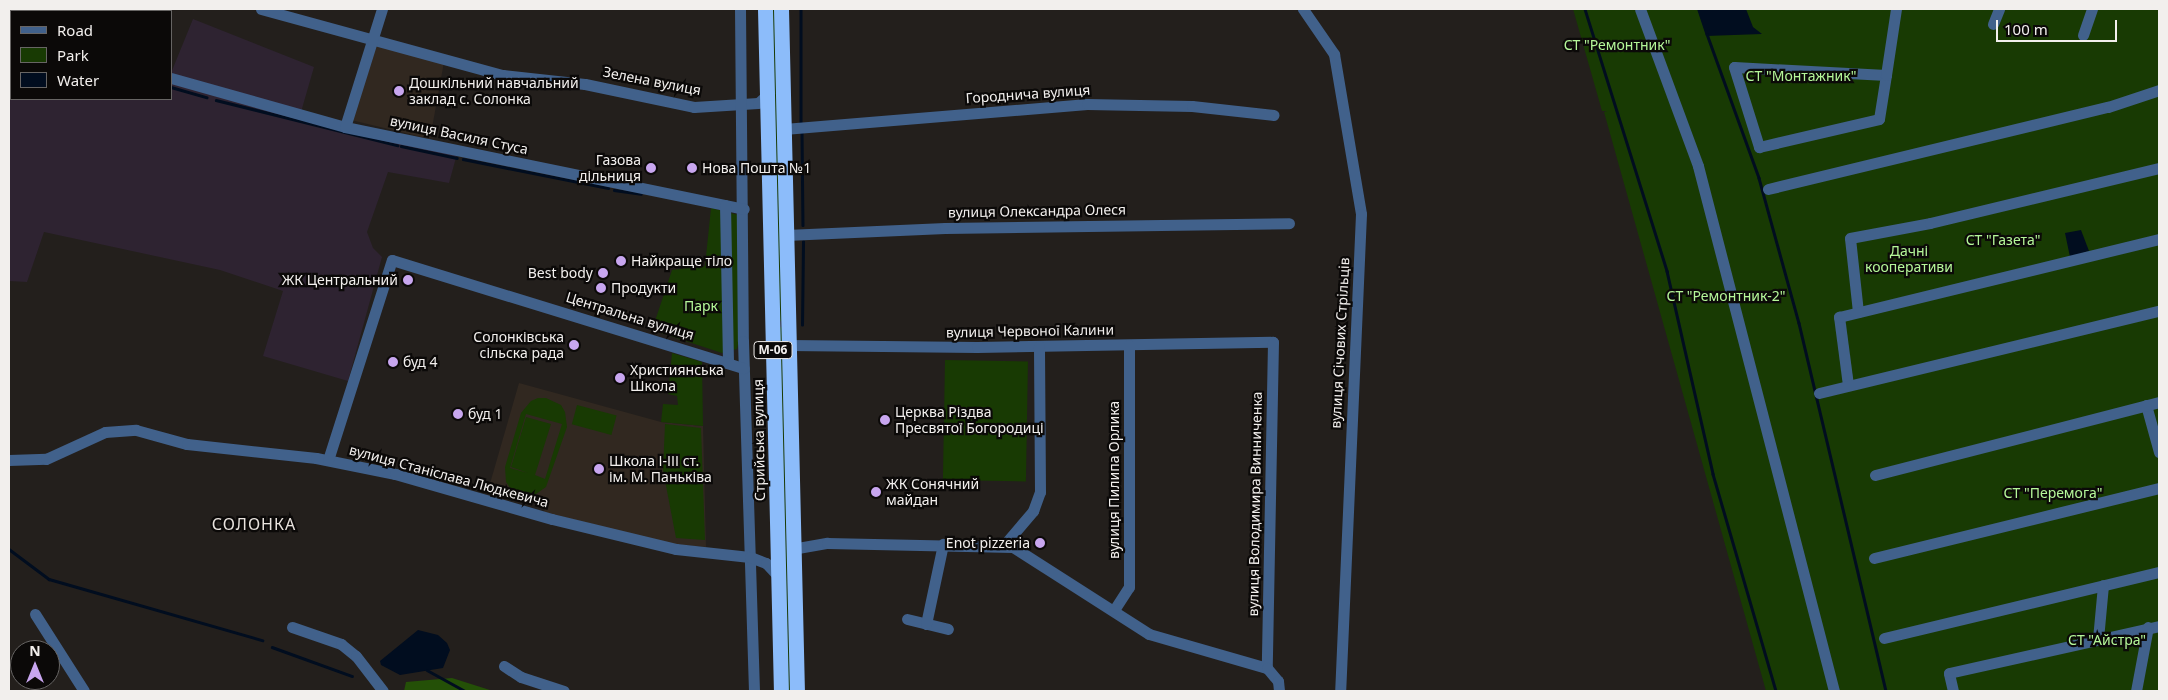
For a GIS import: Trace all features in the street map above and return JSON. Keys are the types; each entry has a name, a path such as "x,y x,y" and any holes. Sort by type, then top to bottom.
{"highway":[{"name":"Стрийська вулиця","path":"766,9 785,547 796,691"},
{"name":"Стрийська вулиця","path":"781,9 795,129 786,234 788,345 785,547 779,577 781,691"}],"street":[{"name":"Зелена вулиця","path":"261,9 503,75 585,84 694,107 761,102 769,93"},
{"path":"345,127 382,9"},
{"path":"740,9 747,104 744,209 744,368 754,691"},
{"name":"вулиця Січових Стрільців","path":"1303,9 1334,54 1360,214 1340,691"},
{"path":"1640,9 1698,166 1834,691"},
{"path":"1886,75 1734,68 1759,147 1879,119 1886,75 1896,9"},
{"path":"1993,24 1999,9"},
{"path":"2083,34 2092,9"},
{"name":"вулиця Василя Стуса","path":"172,78 345,127 744,209"},
{"path":"1768,189 2108,107 2159,90"},
{"path":"747,104 763,109 770,121"},
{"name":"Городнича вулиця","path":"795,129 1087,104 1192,106 1274,115"},
{"path":"1858,312 1850,238 1957,217 2159,168"},
{"path":"725,205 728,363"},
{"name":"вулиця Олександра Олеся","path":"786,234 965,228 1289,223"},
{"path":"1848,386 1839,316 2159,239"},
{"name":"Центральна вулиця","path":"328,460 392,260 744,368"},
{"path":"1819,393 2159,311"},
{"name":"вулиця Червоної Калини","path":"788,345 1040,346 1273,342"},
{"name":"вулиця Володимира Винниченка","path":"1267,668 1273,342"},
{"name":"вулиця Пилипа Орлика","path":"1114,610 1129,587 1129,345"},
{"path":"1004,545 1033,511 1040,492 1040,346"},
{"path":"1875,475 2159,402"},
{"path":"2146,405 2159,452"},
{"name":"вулиця Станіслава Людкевича","path":"9,460 46,459 105,432 136,430 187,444 328,460 676,549 750,557 766,563 779,577"},
{"path":"1874,558 2159,488"},
{"path":"766,563 785,547 827,543 1004,545 1022,551 1149,634 1267,668 1278,682 1279,691"},
{"path":"926,624 943,544"},
{"path":"1884,638 2159,572"},
{"path":"2098,639 2103,585"},
{"path":"35,614 84,691"},
{"path":"907,619 948,629"},
{"path":"1953,691 1949,673 2153,626 2136,691"},
{"path":"292,627 341,644 356,656 383,691"},
{"path":"504,666 521,677 564,691"}],"shaded area":[{"path":"193,19 314,67 299,119 457,154 449,183 388,172 367,232 373,248 382,257 348,381 263,356 283,291 220,270 44,232 27,282 9,281 9,30 10,100 172,100 172,71"},
{"name":"Дошкільний навчальний заклад с. Солонка","path":"376,43 444,62 430,139 351,120"},
{"name":"Школа І-ІІІ ст. ім. М. Паньківа","path":"519,383 661,422 703,426 706,547 671,544 544,512 546,504 489,487"}],"green space":[{"path":"771,9 776,9 782,321 778,321"},
{"name":"Дачні кооперативи","path":"1573,9 2159,9 2159,691 1766,691 1604,112 1607,111 1602,111"},
{"name":"Парк","path":"711,208 738,215 739,340 737,349 722,353 652,330 672,270 705,266"},
{"path":"778,327 782,327 790,691 787,691"},
{"path":"672,353 702,362 703,426 661,422 663,404 678,405 677,396 668,394"},
{"path":"945,360 1028,361 1026,481 943,480"},
{"path":"538,398 546,398 561,405 565,412 567,427 546,487 533,496 525,496 511,489 506,482 505,467 521,413 531,401","holes":["526,414 562,424 545,479 535,475 551,424 526,417 511,467 528,473 510,468"]},
{"path":"577,405 617,416 611,435 572,424"},
{"path":"665,424 701,428 705,540 676,538 663,470"},
{"path":"452,678 493,691 404,691 406,682"}],"water":[{"path":"1697,9 1746,9 1753,27 1762,34 1706,36"},
{"path":"2081,230 2089,251 2070,257 2065,233"},
{"path":"418,630 438,635 447,643 450,650 443,668 400,675 381,665 380,661"}],"waterway":[{"path":"801,9 801,124"},
{"path":"1585,9 1667,271 1713,474 1776,691"},
{"path":"1707,34 1759,178 1799,323 1886,691"},
{"path":"172,87 207,97"},
{"path":"216,100 397,145"},
{"path":"802,132 803,225"},
{"path":"401,146 457,158"},
{"path":"463,159 608,188"},
{"path":"614,190 641,194"},
{"path":"802,325 803,242"},
{"path":"9,549 49,579 262,640"},
{"path":"272,647 352,676"},
{"path":"427,670 465,691"}],"place":[{"name":"Дошкільний навчальний заклад с. Солонка","path":"399,91"},
{"name":"Газова дільниця","path":"651,168"},
{"name":"Нова Пошта №1","path":"692,168"},
{"name":"Найкраще тіло","path":"621,261"},
{"name":"Best body","path":"603,273"},
{"name":"ЖК Центральний","path":"408,280"},
{"name":"Продукти","path":"601,288"},
{"name":"Солонківська сільска рада","path":"574,345"},
{"name":"буд 4","path":"393,362"},
{"name":"Християнська Школа","path":"620,378"},
{"name":"буд 1","path":"458,414"},
{"name":"Церква Різдва Пресвятої Богородиці","path":"885,420"},
{"name":"Школа І-ІІІ ст. ім. М. Паньківа","path":"599,469"},
{"name":"ЖК Сонячний майдан","path":"876,492"},
{"name":"Enot pizzeria","path":"1040,543"}],"district":[{"name":"СОЛОНКА","path":"254,524"}],"park label":[{"name":"СТ \"Ремонтник\"","path":"1617,45"},
{"name":"СТ \"Монтажник\"","path":"1801,76"},
{"name":"СТ \"Газета\"","path":"2003,240"},
{"name":"СТ \"Ремонтник-2\"","path":"1726,296"},
{"name":"СТ \"Перемога\"","path":"2053,493"},
{"name":"СТ \"Айстра\"","path":"2107,640"}]}
